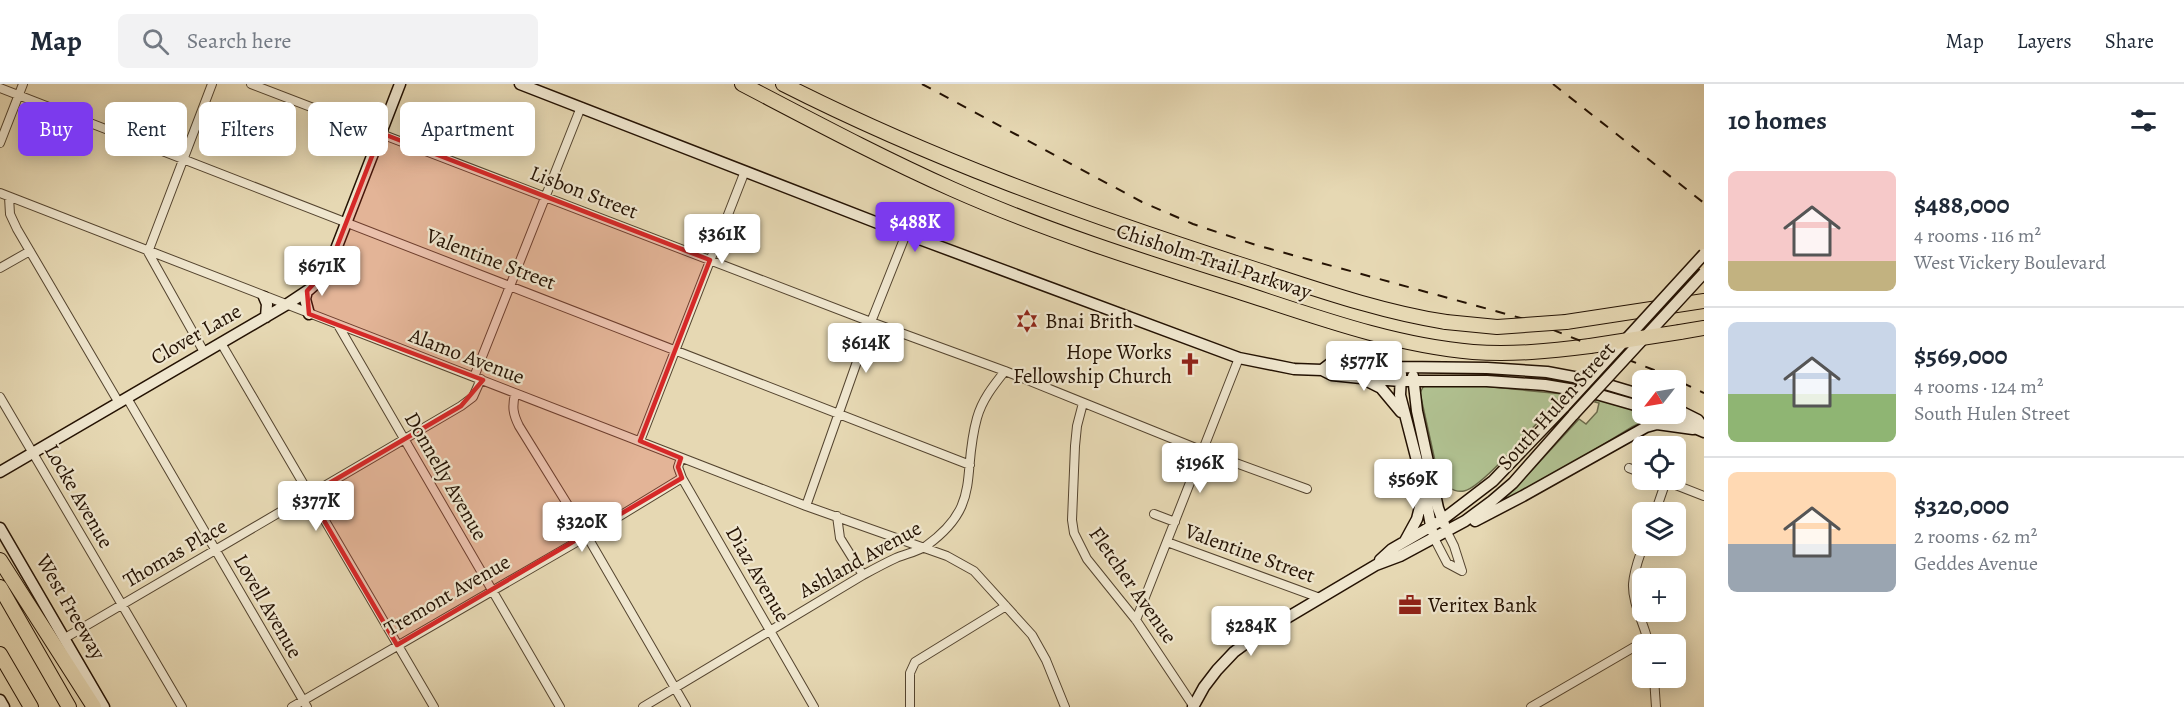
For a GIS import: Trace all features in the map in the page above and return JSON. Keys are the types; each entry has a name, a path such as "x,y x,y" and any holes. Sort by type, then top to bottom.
{"highway":[{"name":"Chisholm Trail Parkway","path":"742,84 844,138 944,185 1096,246 1384,337 1483,353 1532,352 1704,328"},
{"name":"Chisholm Trail Parkway","path":"783,84 877,130 1040,197 1118,225 1379,307 1446,322 1479,326 1530,326 1704,301"},
{"path":"0,560 94,707"},
{"path":"0,587 69,707"},
{"path":"0,654 31,707"},
{"path":"0,670 20,707"}],"main road":[{"name":"Clover Lane","path":"388,116 400,84"},
{"path":"520,84 906,234 1239,358 1294,369 1322,370 1332,375 1361,378 1545,385 1593,393 1632,403"},
{"name":"Clover Lane","path":"0,471 307,291 320,280 329,267 372,156"},
{"name":"South Hulen Street","path":"1444,525 1502,474 1704,254"},
{"name":"South Hulen Street","path":"1376,565 1401,556 1444,525 1477,513 1513,483 1704,273"},
{"path":"307,291 305,299 309,314"},
{"path":"264,297 267,304 266,316"},
{"path":"1322,370 1331,363 1547,372 1595,381 1632,392"},
{"path":"1400,367 1400,395 1424,488 1432,532"},
{"path":"1414,368 1413,381 1417,411 1444,525 1465,525 1523,496 1646,427 1657,424 1700,430"},
{"path":"1361,378 1381,388 1406,417"},
{"path":"1686,414 1698,420 1700,430"},
{"path":"1686,424 1700,430"},
{"path":"1404,542 1417,519 1424,488"},
{"name":"West Freeway","path":"0,528 104,707"},
{"name":"South Hulen Street","path":"1376,565 1392,549 1432,532"},
{"path":"1194,707 1211,678 1234,652 1253,638 1376,565"},
{"path":"0,700 4,707"}],"street":[{"path":"0,143 23,84"},
{"path":"204,352 148,252 212,84"},
{"name":"Lisbon Street","path":"251,84 308,106"},
{"name":"Valentine Street","path":"0,88 970,465"},
{"name":"Thomas Place","path":"65,638 473,397 510,286 581,107"},
{"name":"Lisbon Street","path":"388,137 1005,371 1203,451 1307,489"},
{"path":"640,441 745,171"},
{"name":"Alamo Avenue","path":"0,194 806,506 947,556 974,571 1036,643 1046,660 1065,707"},
{"name":"Lovell Avenue","path":"9,197 10,214 30,251 215,550 305,704"},
{"path":"806,506 871,322 906,234"},
{"path":"0,268 30,251"},
{"name":"Donnelly Avenue","path":"338,326 560,707"},
{"path":"221,343 434,707"},
{"path":"1136,620 1239,358"},
{"name":"Ashland Avenue","path":"643,707 863,575 895,558 923,548 949,525 960,511 969,486 973,435 983,402 1005,371"},
{"path":"515,394 512,406 513,415 686,707"},
{"name":"Locke Avenue","path":"0,397 182,707"},
{"name":"Fletcher Avenue","path":"1083,403 1075,446 1072,520 1074,533 1088,559 1136,620 1194,707"},
{"name":"Diaz Avenue","path":"681,458 678,467 682,478 814,707"},
{"name":"Tremont Avenue","path":"292,707 305,704 397,645 682,478"},
{"path":"1686,489 1704,496"},
{"path":"1154,514 1175,522"},
{"path":"837,516 840,538 863,575"},
{"path":"1432,532 1447,563 1462,571 1455,546 1444,525"},
{"name":"Valentine Street","path":"1167,542 1320,598"},
{"path":"1640,556 1633,586 1634,597 1646,634"},
{"path":"910,707 910,673 915,662 1006,606"},
{"path":"1531,707 1632,651"},
{"path":"1655,688 1656,707"}],"highlighted area":[{"path":"381,133 710,260 640,441 681,458 678,467 682,478 397,645 309,495 461,406 483,380 309,314 307,291 329,267"}],"green space":[{"path":"1428,384 1462,384 1563,394 1515,448 1485,477 1473,487 1459,491 1450,489 1444,484 1440,475 1440,461 1435,461 1420,393"},
{"path":"1597,399 1632,408 1632,424 1638,424 1526,492 1501,504 1500,501 1579,419 1586,424 1597,412 1599,403 1595,402"}],"railway":[{"path":"922,84 1142,202 1193,224 1256,245 1528,320 1659,372 1704,393"},
{"path":"1553,84 1704,203"}],"place":[{"name":"Bnai Brith","path":"1027,321"},
{"name":"Hope Works Fellowship Church","path":"1190,364"},
{"name":"Veritex Bank","path":"1410,605"}]}
